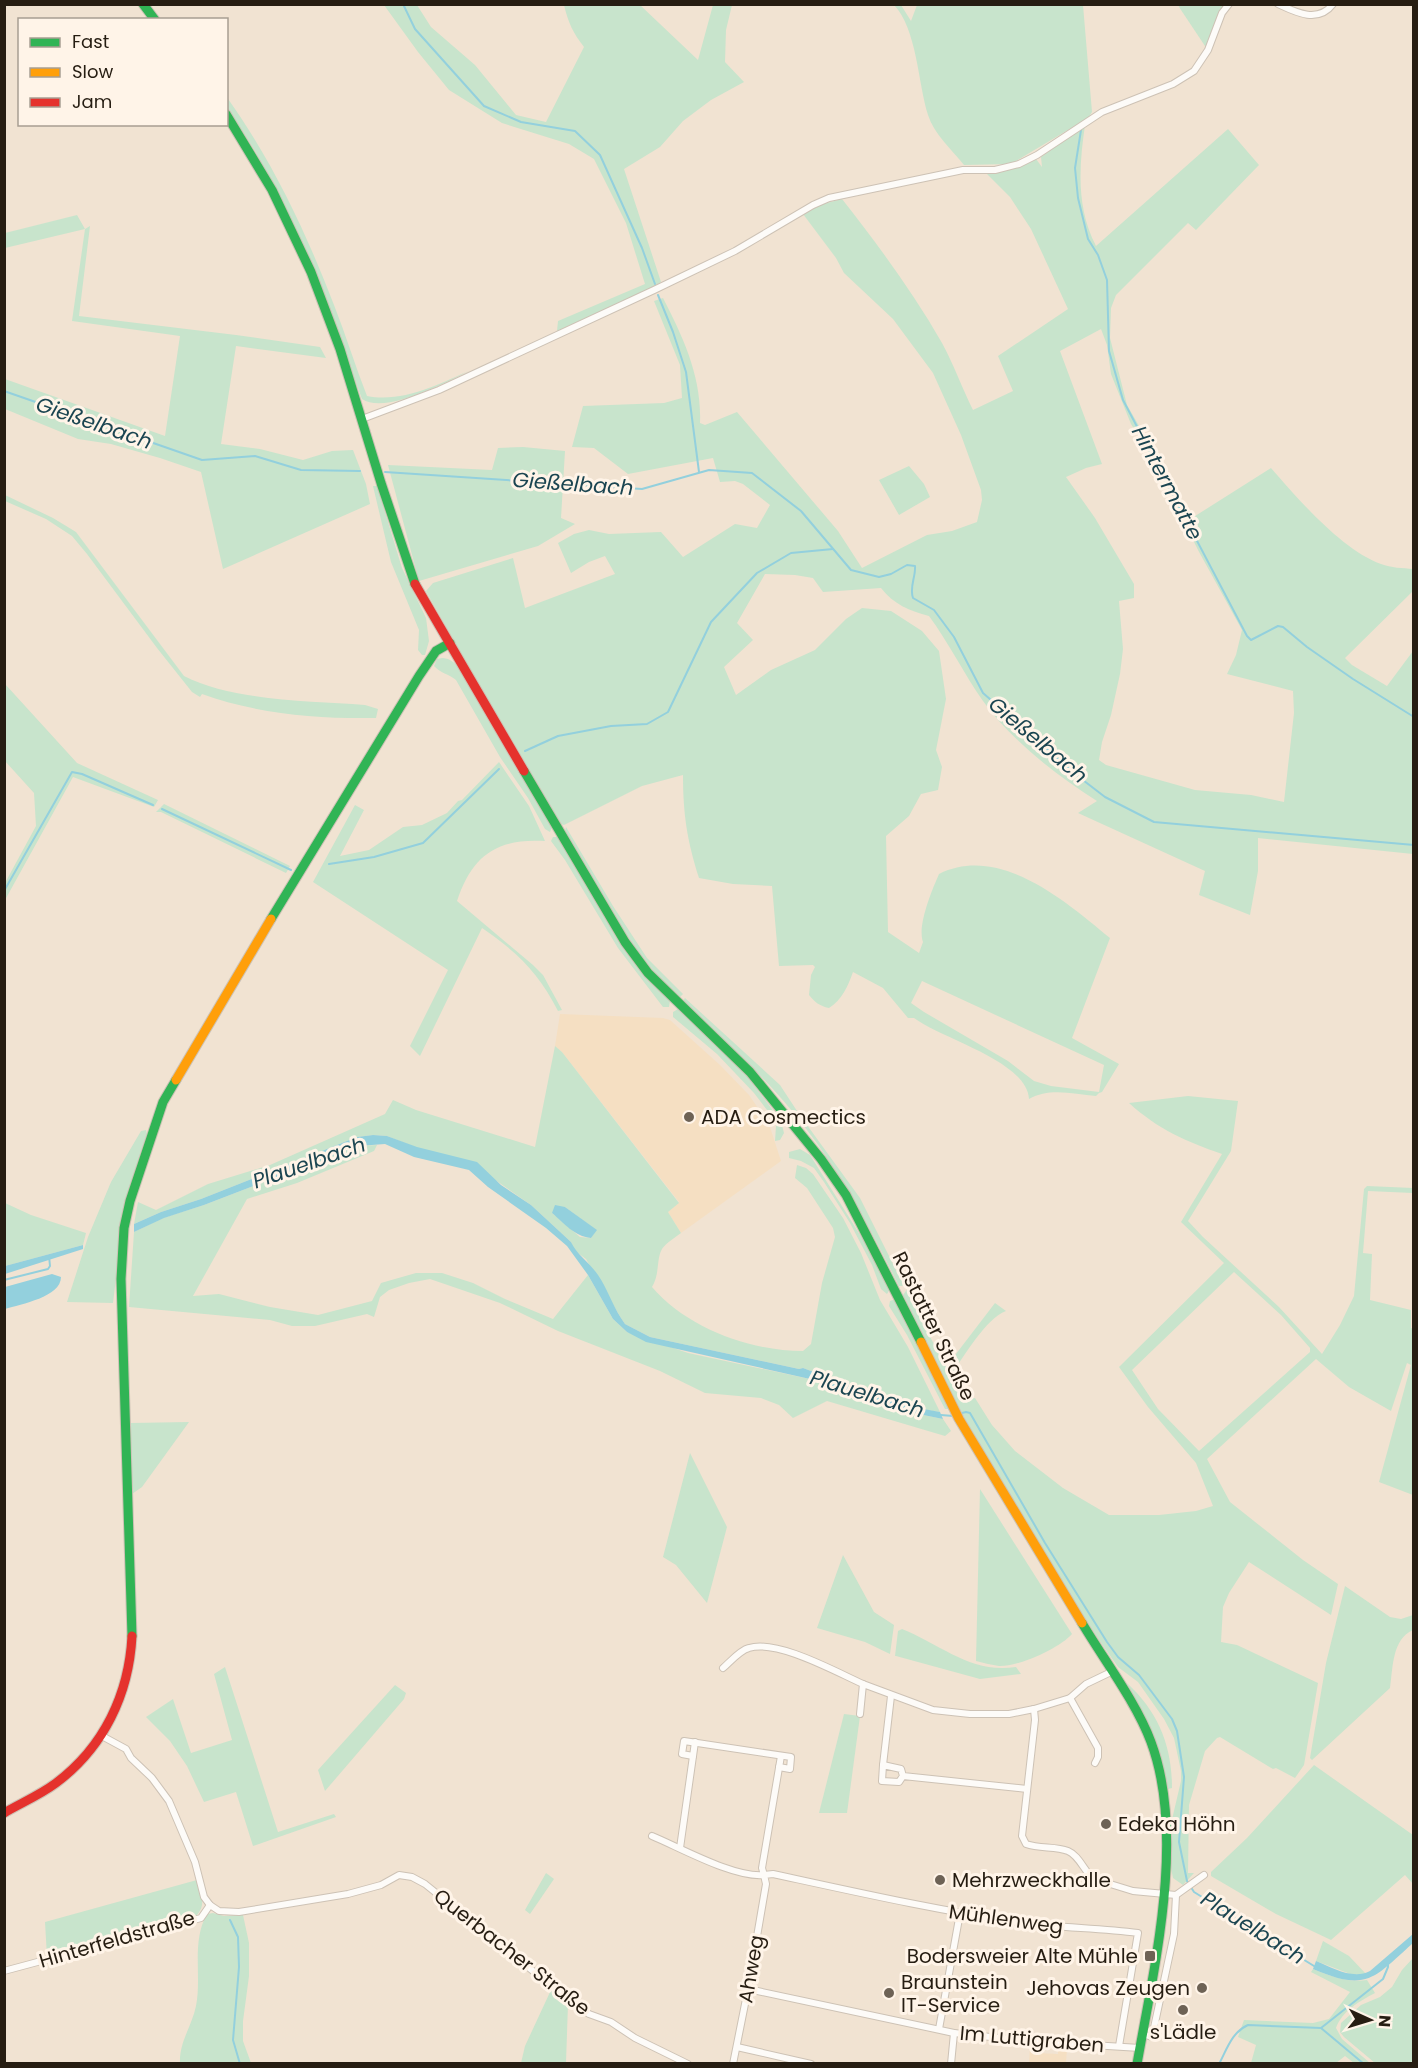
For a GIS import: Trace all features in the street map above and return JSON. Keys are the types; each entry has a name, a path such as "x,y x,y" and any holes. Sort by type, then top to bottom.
{"main road":[{"path":"143,4 154,18"},
{"name":"Rastatter Straße","path":"228,117 272,190 311,272 340,349 416,587 619,933 648,973 750,1072 821,1159 846,1195 957,1414 1002,1493 1152,1741 1166,1808 1167,1848 1155,1962 1137,2064"},
{"path":"4,1813 56,1783 76,1766 102,1736 125,1689 132,1653 132,1608 121,1279 124,1228 152,1130 169,1092 302,866 418,676 435,651 450,643"}],"street":[{"path":"362,418 439,390 735,252 813,205 829,198 963,170 995,170 1018,164 1037,155 1102,112 1157,91 1194,70 1208,50 1222,13 1229,4"},
{"path":"1278,4 1302,15 1315,16 1329,9 1333,4"},
{"path":"723,1668 747,1648 766,1645 802,1657 891,1696 933,1710 970,1714 1009,1714 1034,1709 1070,1698 1086,1684 1111,1672"},
{"path":"860,1714 863,1684"},
{"path":"883,1765 901,1769 903,1776 899,1782 882,1781 883,1765 891,1696"},
{"path":"1070,1698 1098,1748 1095,1763"},
{"path":"1034,1709 1035,1720 1022,1836 1026,1844 1069,1852 1094,1879 1133,1891 1176,1895 1204,1875"},
{"path":"102,1736 126,1749 131,1758 152,1778 169,1801 195,1862 204,1897 210,1905"},
{"path":"693,1756 682,1754 684,1741 791,1757 790,1769 779,1767"},
{"path":"680,1848 695,1742"},
{"name":"Ahweg","path":"733,2064 766,1884 762,1868 781,1756"},
{"path":"903,1776 1027,1790"},
{"name":"Mühlenweg","path":"651,1836 737,1872 756,1875 773,1874 960,1913 1064,1928 1138,1933 1119,2046"},
{"name":"Hinterfeldstraße","path":"4,1971 201,1918 210,1905 219,1911 239,1912 348,1894 381,1884 399,1875"},
{"name":"Querbacher Straße","path":"399,1875 424,1884 559,1992 589,2013 611,2022 635,2038 688,2064"},
{"path":"1142,2034 1152,2037 1174,1934 1176,1895"},
{"path":"939,2029 960,1913"},
{"name":"Im Luttigraben","path":"748,1989 954,2033 1027,2041 1140,2048"},
{"path":"951,2064 954,2033"},
{"path":"736,2047 812,2064"}],"shaded area":[{"path":"560,1014 670,1020 749,1095 769,1124 781,1161 681,1233 668,1212 679,1202 555,1046"},
{"path":"1030,2046 1037,2047 1038,2053 1058,2054 1058,2048 1067,2049 1066,2063 1029,2063"}],"green space":[{"path":"384,5 417,5 431,27 475,65 516,115 546,122 584,47 571,27 564,5 640,5 698,60 713,5 732,5 726,30 725,62 744,82 711,100 683,121 660,147 624,169 661,282 557,331 558,321 645,284 626,223 594,159 569,144 502,123 449,90"},
{"path":"894,5 901,5 911,21 917,5 1083,5 1092,112 1088,118 1011,164 964,165 931,122 908,28"},
{"path":"1178,5 1226,5 1207,49 1181,10"},
{"path":"228,99 273,171 300,224 334,305 367,396 407,395 471,370 417,395 401,400 373,403 362,399 304,246 255,151 228,109"},
{"path":"1085,125 1081,156 1082,202 1096,246 1228,129 1259,165 1196,230 1188,223 1116,295 1111,308 1110,338 1127,405 1192,518 1271,468 1336,536 1351,547 1381,564 1413,569 1413,591 1345,658 1352,665 1387,686 1413,651 1413,854 1258,838 1258,871 1250,915 1199,895 1205,871 1078,813 1097,801 1051,769 1007,730 983,701 929,616 902,606 881,588 823,592 813,578 765,574 737,623 753,640 724,667 736,695 771,670 815,650 846,619 862,608 891,611 922,631 939,651 946,699 936,750 942,767 938,790 921,794 909,816 886,836 888,932 919,953 923,942 922,927 929,898 939,874 962,867 985,866 1008,871 1030,881 1073,908 1110,938 1072,1038 1119,1064 1102,1092 1096,1096 1053,1092 1029,1099 1025,1085 999,1062 914,1018 908,1018 883,988 853,972 844,992 834,1005 829,1008 815,1002 809,995 811,975 815,967 813,965 779,966 772,886 733,884 699,878 686,827 683,775 642,786 564,825 561,824 426,591 433,583 513,558 525,608 615,574 605,556 571,573 558,543 574,534 589,530 609,534 661,532 683,557 735,524 757,528 770,505 743,484 735,481 720,482 713,458 628,474 594,448 572,447 583,406 664,403 682,398 680,365 654,301 663,298 690,358 698,390 700,423 705,425 737,412 838,531 862,568 927,535 952,531 977,522 982,500 981,490 961,435 933,373 893,319 844,273 836,258 803,214 823,204 842,199 895,269 931,324 973,410 1013,391 998,356 1068,309 1031,229 1010,197 987,174 1013,169 1036,159 1042,167 1041,157","holes":["1101,329 1107,345 1111,374 1131,424 1157,466 1198,550 1242,630 1236,655 1227,674 1293,691 1294,713 1284,802 1251,795 1195,790 1106,765 1099,760 1120,674 1123,649 1119,601 1134,598 1134,584 1095,518 1066,477 1102,464 1060,351","922,981 1104,1065 1099,1092 1051,1086 1034,1081 1008,1061 911,1003"]},
{"path":"77,215 85,229 5,248 5,233"},
{"path":"90,226 79,316 320,347 326,358 236,346 221,444 260,449 303,460 332,451 353,450 366,484 370,504 223,569 201,472 111,444 78,439 5,409 5,379 165,436 180,336 72,321 85,229"},
{"path":"523,447 565,451 561,518 575,524 538,546 419,581 388,465 492,470 498,448"},
{"path":"909,466 924,484 930,497 899,515 879,480"},
{"path":"373,486 377,486 402,568 426,618 429,641 425,655 418,650 419,630 391,562"},
{"path":"5,495 76,532 184,676 225,691 248,695 296,701 365,705 378,709 376,718 288,714 244,706 202,694 200,697 192,692 157,648 72,536 46,519 5,501"},
{"path":"437,659 451,661 461,671 552,827 550,832 545,829 528,798 500,757 456,680 434,666"},
{"path":"5,684 77,763 158,800 154,807 73,777 5,900 5,883 36,826 34,793 5,761"},
{"path":"499,762 529,806 545,841 513,843 488,853 470,872 457,901 543,975 562,1010 558,1011 543,985 526,964 482,928 420,1056 410,1046 448,970 313,882 355,805 364,810 340,856 369,850 403,827 422,825 447,813"},
{"path":"164,804 290,866 286,873 161,812 156,812"},
{"path":"566,827 647,958 683,994 679,998 645,960 616,919 565,831"},
{"path":"553,837 558,837 616,937 636,964 670,1001 669,1007 663,1007 618,948 551,841"},
{"path":"685,998 780,1085 860,1198 899,1276 903,1280 909,1279 902,1286 899,1286 843,1183 804,1126 761,1076 682,1002"},
{"path":"678,1009 747,1076 781,1121 784,1133 780,1140 775,1141 774,1119 754,1093 717,1054 673,1017 673,1012"},
{"path":"555,1046 679,1203 668,1212 681,1233 662,1249 652,1287 666,1302 701,1325 741,1342 783,1350 803,1351 811,1344 822,1283 835,1237 833,1228 807,1188 795,1178 797,1165 806,1168 813,1174 843,1218 861,1253 880,1300 908,1347 940,1412 904,1405 803,1368 650,1337 625,1324 586,1259 574,1250 571,1242 531,1205 491,1177 387,1136 357,1137 134,1224 138,1202 156,1210 208,1184 270,1165 385,1114 393,1100 416,1110 535,1147","holes":["565,1207 596,1230 591,1238 580,1237 552,1213"]},
{"path":"1188,1096 1238,1101 1231,1151 1188,1221 1279,1307 1322,1354 1354,1296 1364,1189 1367,1186 1413,1188 1413,1193 1368,1191 1363,1253 1372,1254 1370,1300 1411,1310 1411,1328 1414,1329 1413,1495 1379,1482 1411,1365 1407,1363 1391,1411 1349,1387 1316,1359 1207,1459 1230,1502 1303,1560 1338,1584 1331,1615 1249,1562 1229,1593 1223,1607 1221,1642 1237,1645 1318,1683 1304,1765 1295,1778 1276,1768 1273,1769 1220,1737 1205,1751 1189,1805 1188,1873 1194,1873 1183,1885 1173,1878 1171,1868 1170,1828 1181,1781 1174,1738 1164,1719 1138,1682 1118,1667 1099,1640 1035,1540 968,1425 903,1295 909,1287 917,1312 946,1367 995,1303 1006,1311 998,1315 983,1330 951,1374 970,1399 975,1398 992,1425 1015,1451 1063,1488 1109,1515 1159,1515 1196,1511 1213,1506 1196,1463 1148,1407 1119,1367 1224,1263 1181,1222 1222,1154 1173,1134 1151,1121 1129,1103","holes":["1234,1272 1281,1315 1310,1348 1310,1352 1199,1451 1158,1409 1132,1370"]},
{"path":"146,1130 147,1134 134,1175 125,1217 113,1303 67,1302 88,1237 111,1182 141,1131"},
{"path":"377,1145 374,1151 297,1183 247,1199 193,1296 219,1294 270,1307 318,1315 372,1301 381,1283 416,1273 442,1273 473,1283 553,1319 588,1275 613,1319 627,1332 688,1353 810,1379 884,1407 943,1419 951,1431 945,1436 827,1401 793,1418 779,1405 761,1398 705,1393 660,1371 558,1331 500,1303 430,1279 389,1290 380,1297 374,1317 367,1314 315,1326 292,1326 270,1320 129,1307 134,1232 163,1218 204,1205 358,1146"},
{"path":"800,1149 810,1155 867,1246 890,1289 887,1294 881,1289 872,1265 850,1223 814,1168 789,1158 789,1152"},
{"path":"5,1203 31,1215 86,1233 83,1245 5,1266"},
{"path":"890,1301 896,1301 951,1409 945,1409 907,1335 889,1306"},
{"path":"189,1422 142,1487 132,1494 130,1423"},
{"path":"690,1453 727,1527 707,1603 676,1565 663,1557"},
{"path":"980,1489 1072,1634 1049,1651 1007,1665 999,1666 976,1661"},
{"path":"843,1555 874,1612 894,1625 890,1654 865,1642 817,1628"},
{"path":"1345,1586 1390,1617 1401,1619 1413,1615 1413,1630 1406,1634 1397,1647 1390,1688 1312,1760 1310,1758 1326,1663"},
{"path":"902,1629 957,1657 985,1666 1016,1667 1021,1674 980,1679 895,1656 898,1631"},
{"path":"225,1667 278,1832 334,1814 336,1817 253,1846 236,1792 204,1802 187,1766 170,1741 146,1717 173,1699 191,1753 232,1740 214,1674"},
{"path":"1127,1683 1147,1706 1161,1730 1169,1758 1172,1788 1168,1789 1157,1747"},
{"path":"395,1685 406,1693 404,1699 325,1791 318,1770"},
{"path":"844,1714 860,1716 847,1813 819,1813"},
{"path":"1314,1765 1413,1835 1413,1884 1405,1875 1331,1940 1276,1914 1211,1876 1211,1872 1247,1838"},
{"path":"546,1873 554,1879 530,1914 525,1910"},
{"path":"197,1880 202,1903 196,1916 47,1957 45,1922"},
{"path":"207,1914 224,1916 243,1915 249,1943 249,1976 243,2021 243,2041 251,2063 180,2063 180,2055 198,1995 199,1936"},
{"path":"1323,1941 1349,1956 1366,1974 1353,1975 1316,1961"},
{"path":"1413,1958 1413,2063 1375,2063 1344,2037 1340,2032 1341,2023 1361,2005 1380,1997 1392,1987 1402,1970"},
{"path":"1313,1969 1346,1980 1367,1980 1375,1993 1347,2012 1336,2028 1342,2039 1370,2063 1354,2063 1345,2056 1336,2063 1251,2063 1256,2045 1238,2037 1244,2020 1313,2023 1329,2019 1350,1992 1311,1972"},
{"path":"551,1990 568,2004 566,2063 521,2063 525,2046"}],"water":[{"path":"387,1136 417,1147 477,1162 501,1185 531,1205 571,1242 598,1275 625,1324 650,1337 803,1368 887,1399 940,1412 943,1419 884,1407 810,1379 646,1342 627,1332 613,1319 588,1275 567,1246 546,1228 488,1187 469,1170 414,1157 385,1144 358,1146 164,1218 134,1232 134,1224 161,1212 201,1199 357,1137"},
{"path":"555,1205 565,1207 597,1230 591,1238 575,1232 552,1213"},
{"path":"83,1245 83,1249 5,1274 5,1266"},
{"path":"52,1274 61,1277 59,1284 48,1295 5,1309 5,1287"},
{"path":"1413,1934 1413,1943 1378,1973 1368,1978 1346,1980 1313,1969 1316,1961 1350,1974 1370,1971"}],"waterway":[{"path":"403,4 415,29 484,106 521,122 575,131 600,155 642,248 655,284"},
{"name":"Hintermatte","path":"1081,130 1075,168 1078,198 1088,239 1098,255 1107,280 1109,351 1123,400 1247,636 1251,640 1278,626 1283,627 1353,679 1414,717"},
{"path":"658,295 686,372 699,472"},
{"name":"Gießelbach","path":"4,391 202,460 255,456 301,470 360,471"},
{"name":"Gießelbach","path":"385,472 642,489 709,470 752,473 801,511 851,570 879,577 891,574 907,565 915,566 913,598 934,610 954,637 983,693 1105,797 1154,822 1414,845"},
{"path":"525,751 558,736 611,726 647,724 668,712 711,622 757,573 791,553 833,549"},
{"path":"329,864 374,857 423,843 499,769"},
{"path":"4,891 72,772 82,774 153,805"},
{"path":"162,809 291,870"},
{"path":"4,1280 48,1269 49,1256"},
{"name":"Plauelbach","path":"958,1414 970,1413 1045,1543 1107,1642 1118,1657 1139,1675 1172,1719 1177,1731 1184,1777 1179,1842 1187,1881 1194,1892 1314,1966"},
{"name":"Plauelbach","path":"941,1415 953,1416"},
{"path":"230,1920 238,1937 239,1967 233,2040 240,2064"},
{"path":"1321,2028 1383,1979 1388,1962"},
{"path":"1219,2064 1234,2036 1248,2025 1321,2028 1364,2064"}],"traffic: fast":[{"path":"143,4 154,18"},
{"path":"228,117 272,190 311,272 340,349 415,584"},
{"path":"271,919 419,676 436,651 450,643"},
{"path":"524,771 625,942 648,973 750,1072 821,1159 846,1195 921,1342"},
{"path":"132,1636 121,1279 124,1228 130,1201 163,1102 176,1080"},
{"path":"1082,1623 1145,1727 1161,1779 1166,1818 1164,1902 1137,2064"}],"traffic: slow":[{"path":"176,1080 271,919"},
{"path":"921,1342 959,1419 1082,1623"}],"traffic: jam":[{"path":"415,584 524,771"},
{"path":"4,1813 56,1783 88,1753 111,1718 119,1699 126,1678 132,1636"}],"place":[{"name":"ADA Cosmectics","path":"689,1117"},
{"name":"Edeka Höhn","path":"1106,1824"},
{"name":"Mehrzweckhalle","path":"940,1880"},
{"name":"Bodersweier Alte Mühle","path":"1150,1956"},
{"name":"Jehovas Zeugen","path":"1202,1988"},
{"name":"Braunstein IT-Service","path":"889,1993"},
{"name":"s'Lädle","path":"1183,2010"}]}
